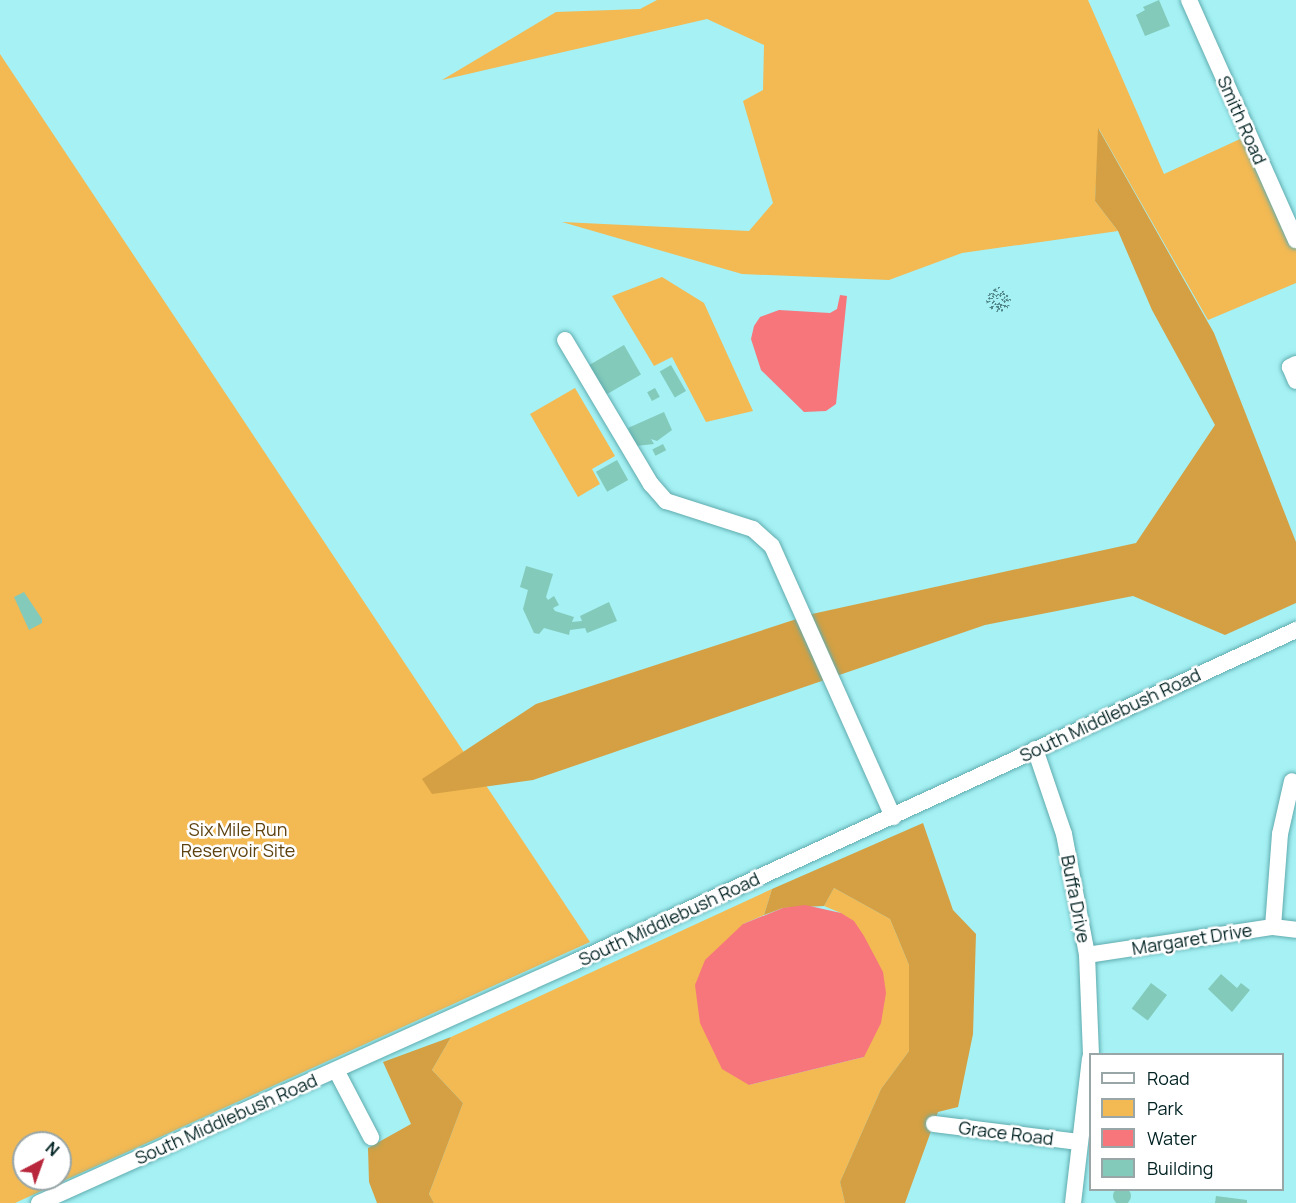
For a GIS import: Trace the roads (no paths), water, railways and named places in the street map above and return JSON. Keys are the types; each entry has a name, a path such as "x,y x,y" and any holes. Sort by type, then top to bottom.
{"street":[{"name":"Smith Road","path":"1189,0 1296,240"},
{"path":"565,340 651,484 666,501 753,529 772,546 893,817"},
{"name":"South Middlebush Road","path":"39,1203 893,817 1035,749 1296,630"},
{"name":"Buffa Drive","path":"1035,749 1064,834 1087,955 1091,1053"},
{"path":"1272,927 1280,834 1292,781"},
{"name":"Margaret Drive","path":"1087,955 1272,927 1296,930"},
{"path":"336,1070 371,1137"},
{"name":"Buffa Drive","path":"1073,1203 1078,1142 1089,1070"},
{"name":"Grace Road","path":"934,1124 1078,1142"}],"water":[{"path":"840,295 847,296 836,404 826,411 804,412 761,370 751,339 754,326 760,317 779,310 830,313 837,309"},
{"path":"805,905 841,913 854,921 864,936 883,972 886,993 881,1023 864,1057 749,1085 722,1069 700,1023 695,985 705,960 743,924 783,908"}],"park label":[{"name":"Six Mile Run Reservoir Site","path":"238,840"}]}
